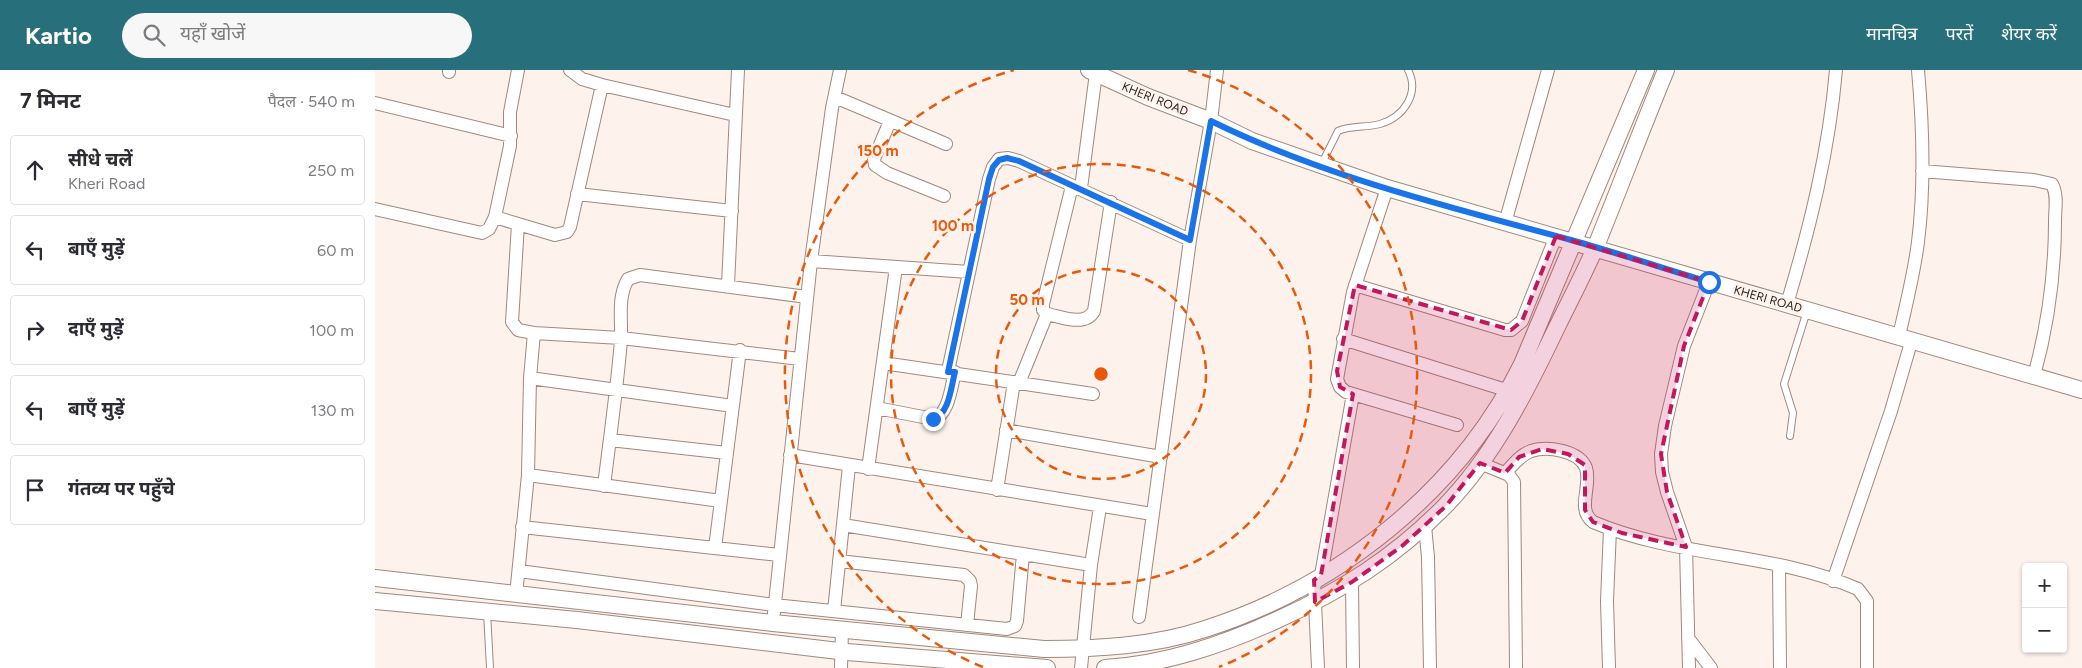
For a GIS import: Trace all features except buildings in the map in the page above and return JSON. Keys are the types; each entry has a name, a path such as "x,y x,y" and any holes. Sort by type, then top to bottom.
{"street":[{"path":"375,209 482,233 489,229 495,217 511,136 510,112 518,70"},
{"path":"570,70 582,79 735,115"},
{"path":"728,285 738,70"},
{"path":"773,623 789,456 811,261 840,70"},
{"path":"1139,618 1190,240 1211,121 1217,70"},
{"path":"1505,223 1548,70"},
{"path":"375,601 487,612 841,640 1007,646 1081,659 1142,642 1204,630 1316,588 1353,582 1380,564 1446,506 1480,463 1525,394 1584,244 1646,70"},
{"path":"1105,668 1145,663 1235,639 1316,588 1385,533 1435,488 1475,440 1509,391 1540,325 1584,244 1666,70"},
{"path":"1787,304 1809,231 1822,172 1832,118 1836,70"},
{"path":"1833,580 1891,411 1905,338 1919,240 1922,171 1918,70"},
{"path":"1092,72 1076,187 1043,304 1043,310 1047,314 1081,320 1091,316 1094,311 1111,202"},
{"name":"KHERI ROAD","path":"1092,72 1148,97 1211,121 1252,141 1387,188 2082,390"},
{"path":"495,217 555,235 567,232 602,84"},
{"path":"835,97 946,144"},
{"path":"375,103 511,136"},
{"path":"890,120 874,160 875,165 887,173 944,196"},
{"path":"877,408 933,419 938,418 944,411 969,272 989,179 993,167 999,160 1007,158 1019,161 1190,240"},
{"path":"1922,171 2034,180 2052,184 2055,198 2053,282 2045,337 2034,376"},
{"path":"1387,188 1355,285 1343,339 1337,379 1340,387 1353,394 1457,425"},
{"path":"577,194 732,211"},
{"path":"518,224 512,322 518,330 534,333 621,338 741,350 800,359"},
{"path":"1355,285 1511,330 1517,327 1525,315 1555,236"},
{"path":"811,261 969,272"},
{"path":"868,469 896,267"},
{"path":"604,486 621,338 622,295 624,286 633,276 728,285 807,296"},
{"path":"1689,668 1686,547 1667,492 1662,472 1661,454 1665,426 1684,346 1709,282"},
{"path":"997,490 1017,382 1047,314"},
{"path":"517,594 528,475 530,378 534,333"},
{"path":"1343,339 1509,391"},
{"path":"715,548 741,350"},
{"path":"883,363 1093,394"},
{"path":"530,378 733,406"},
{"path":"1318,668 1316,588 1353,394"},
{"path":"1007,430 1161,457"},
{"path":"610,440 727,453"},
{"path":"1505,473 1519,458 1542,449 1557,450 1578,458 1585,465 1588,475 1585,510 1587,517 1610,530 1644,539 1779,566 1833,580 1858,589 1867,601 1867,668"},
{"path":"789,456 1152,514"},
{"path":"1480,463 1505,473 1512,478 1515,488 1516,668"},
{"path":"834,612 849,466"},
{"path":"528,475 721,501"},
{"path":"1081,659 1091,565 1100,506"},
{"path":"843,525 1091,565"},
{"path":"1425,526 1429,557 1430,668"},
{"path":"523,527 779,555"},
{"path":"1609,668 1607,601 1610,530"},
{"path":"519,571 774,605 967,626 1007,628 1015,626 1023,554"},
{"path":"839,561 968,577 971,586 967,626"},
{"path":"1779,566 1780,668"},
{"path":"375,578 773,623 841,640 982,666 1047,668"},
{"path":"1353,582 1353,668"},
{"path":"1688,638 1711,668"},
{"path":"841,640 841,668"}],"lane":[{"path":"1321,166 1338,131 1380,124 1402,110 1412,96 1413,88 1408,70"},
{"path":"1790,436 1793,414 1784,384 1807,310"},
{"path":"487,612 490,668"}],"highlighted area":[{"path":"1556,236 1709,282 1684,346 1661,454 1667,492 1686,547 1622,533 1593,522 1585,510 1585,465 1568,454 1542,449 1519,457 1505,473 1480,463 1446,506 1402,546 1352,582 1315,602 1314,580 1321,575 1353,394 1340,387 1337,371 1355,285 1511,330 1522,321"}],"route":[{"path":"933,419 938,418 944,411 955,372 948,372 989,179 993,167 999,160 1007,158 1019,161 1190,240 1211,121 1252,141 1347,175 1709,282"}]}
